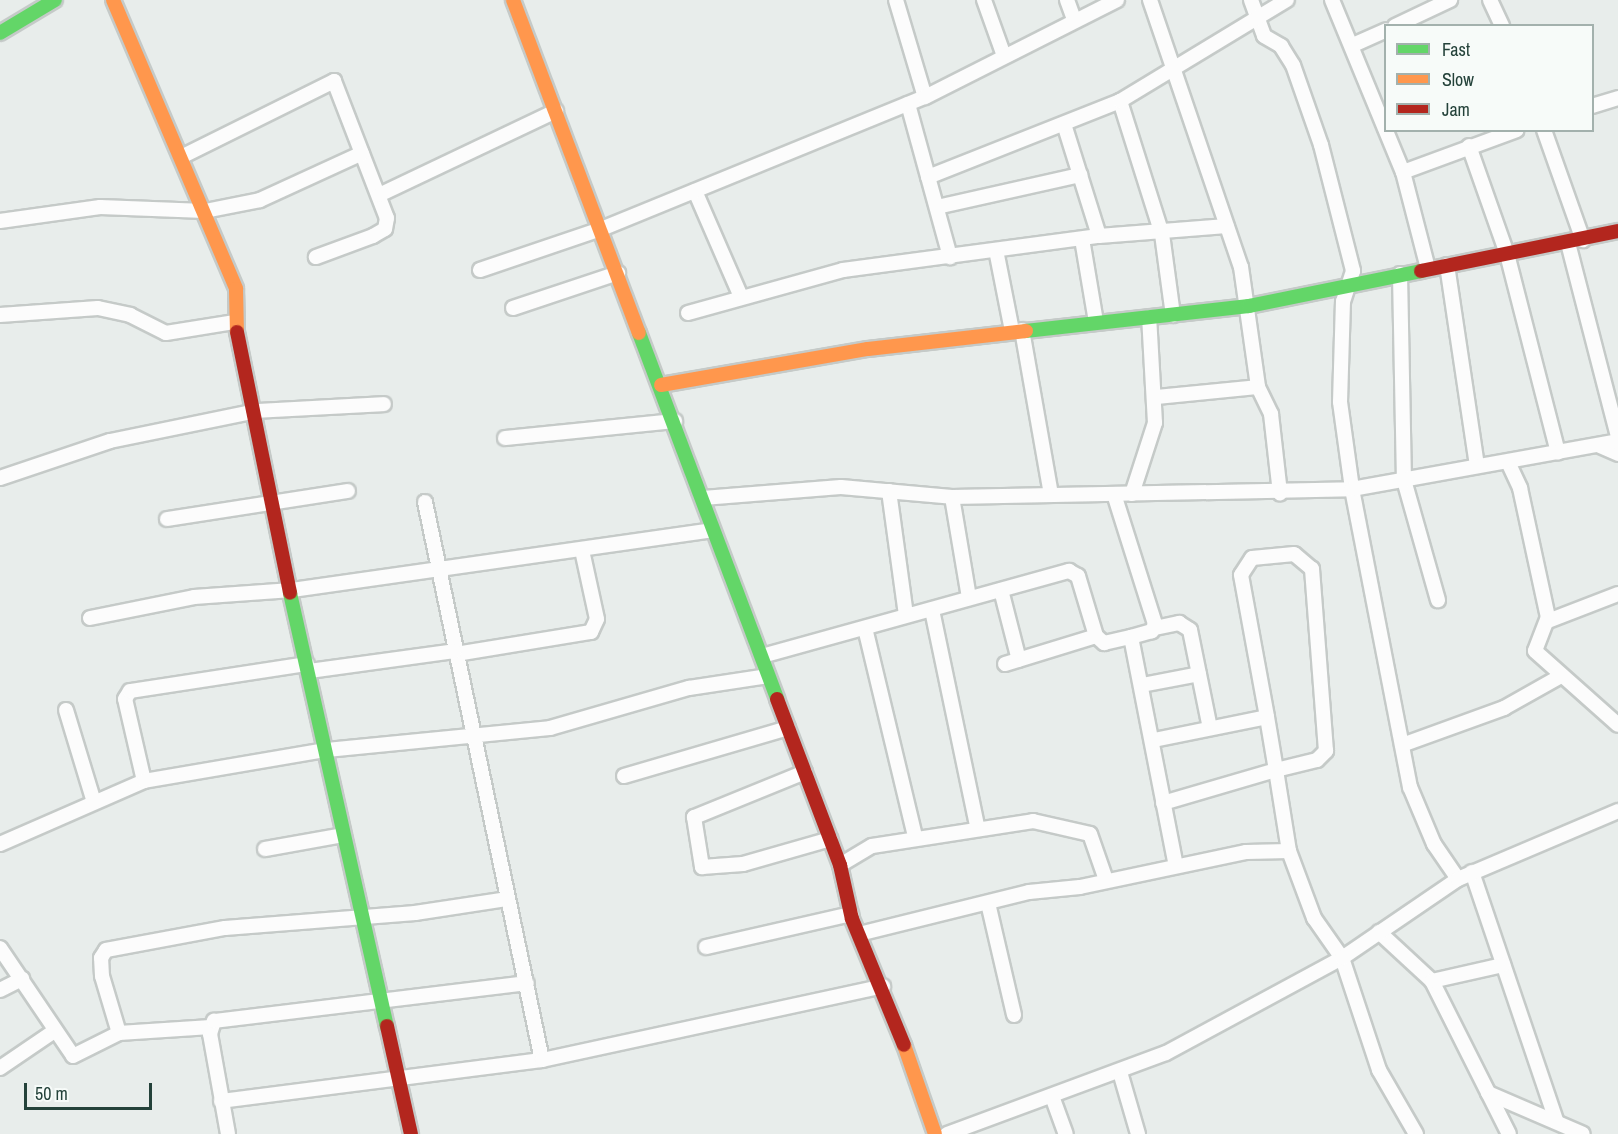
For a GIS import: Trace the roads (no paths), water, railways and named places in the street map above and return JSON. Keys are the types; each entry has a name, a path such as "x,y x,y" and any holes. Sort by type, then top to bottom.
{"street":[{"path":"0,33 55,0"},
{"path":"113,0 228,261 235,322 256,411 270,503 292,590 343,835 411,1134"},
{"path":"513,0 675,422 703,498 712,530 840,865 851,914 883,986 935,1134"},
{"path":"896,0 925,97"},
{"path":"984,0 1004,56"},
{"path":"1067,0 1074,19"},
{"path":"480,270 601,230 925,97 1074,19 1117,0"},
{"path":"1150,0 1172,71 1227,226 1249,306 1258,387 1271,414 1280,493"},
{"path":"1251,0 1264,36 1281,46 1293,65 1321,145 1353,271 1347,284 1340,402 1352,489 1410,787 1434,843 1458,879"},
{"path":"928,177 1120,101 1287,0"},
{"path":"1332,0 1384,118"},
{"path":"1399,24 1450,0"},
{"path":"1495,2 1501,24"},
{"path":"1353,45 1384,31"},
{"path":"181,157 329,81 338,84 379,195 385,229 316,257"},
{"path":"1594,106 1615,99 1618,113"},
{"path":"1120,101 1162,234 1173,315"},
{"path":"908,104 950,257"},
{"path":"379,195 556,111"},
{"path":"1064,124 1099,236"},
{"path":"1389,132 1403,172 1428,269"},
{"path":"1403,172 1511,132"},
{"path":"1545,132 1583,240"},
{"path":"1469,146 1507,254 1558,453"},
{"path":"0,221 100,207 205,211 260,200 362,153"},
{"path":"937,207 1080,176"},
{"path":"695,191 741,297"},
{"path":"688,314 741,297 843,270 1099,236 1162,234 1227,226"},
{"path":"661,385 773,363 1017,330 1249,306 1347,284 1568,243 1618,231"},
{"path":"1082,238 1096,322"},
{"path":"703,498 805,488 889,491 952,497 1280,493 1352,489 1598,445 1618,439 1568,243"},
{"path":"996,250 1017,330 1051,494"},
{"path":"1447,265 1477,466"},
{"path":"513,308 618,273"},
{"path":"1400,274 1404,480 1438,600"},
{"path":"0,315 98,308 130,315 165,333 235,322"},
{"path":"1132,494 1155,423 1156,397 1149,317"},
{"path":"1156,397 1258,387"},
{"path":"0,478 110,441 256,411 384,405"},
{"path":"505,438 675,422"},
{"path":"1598,445 1618,454"},
{"path":"1508,462 1520,488 1548,621 1534,648 1561,676 1618,725"},
{"path":"167,519 348,491"},
{"path":"889,491 906,615"},
{"path":"1114,494 1155,628"},
{"path":"952,497 969,598"},
{"path":"425,502 437,571 542,1060"},
{"path":"90,618 194,597 292,590 712,530"},
{"path":"144,781 125,699 130,691 308,668 456,653 591,632 597,619 582,550"},
{"path":"1163,802 1276,770 1317,760 1326,751 1312,569 1294,554 1252,558 1241,575 1267,717 1276,770 1290,851 1314,918 1342,958 1379,1070 1416,1134"},
{"path":"762,656 969,598 1074,572 1096,636 1104,643 1131,638 1155,628 1186,624 1210,728"},
{"path":"1001,590 1019,660"},
{"path":"1548,621 1618,594"},
{"path":"932,610 977,826"},
{"path":"865,628 915,837"},
{"path":"1005,664 1096,636"},
{"path":"1131,638 1154,740 1176,866"},
{"path":"1142,685 1199,674"},
{"path":"0,844 144,781 326,750 550,728 689,688 768,676"},
{"path":"1402,745 1504,708 1561,676"},
{"path":"66,710 94,802"},
{"path":"1154,740 1267,717"},
{"path":"624,776 788,728"},
{"path":"805,772 694,817 702,867 743,864 830,839"},
{"path":"947,1134 1053,1099 1120,1072 1257,1008 1342,958 1458,879 1618,811"},
{"path":"840,865 872,846 977,826 1033,821 1090,834 1106,880"},
{"path":"265,849 343,835"},
{"path":"859,934 898,920 1245,852 1290,851"},
{"path":"1472,872 1556,1120"},
{"path":"119,1033 102,976 106,950 225,928 363,918 508,899"},
{"path":"988,903 1014,1015"},
{"path":"706,947 851,914"},
{"path":"1378,932 1432,981 1509,1134"},
{"path":"0,948 22,979 53,1032 73,1056 119,1033 211,1027 221,1018 381,1002 526,983"},
{"path":"1432,981 1503,964"},
{"path":"0,990 22,979"},
{"path":"221,1101 542,1060 883,986"},
{"path":"211,1027 228,1134"},
{"path":"0,1068 53,1032"},
{"path":"1120,1072 1138,1134"},
{"path":"1488,1093 1556,1120 1583,1134"},
{"path":"1053,1099 1066,1134"}]}
